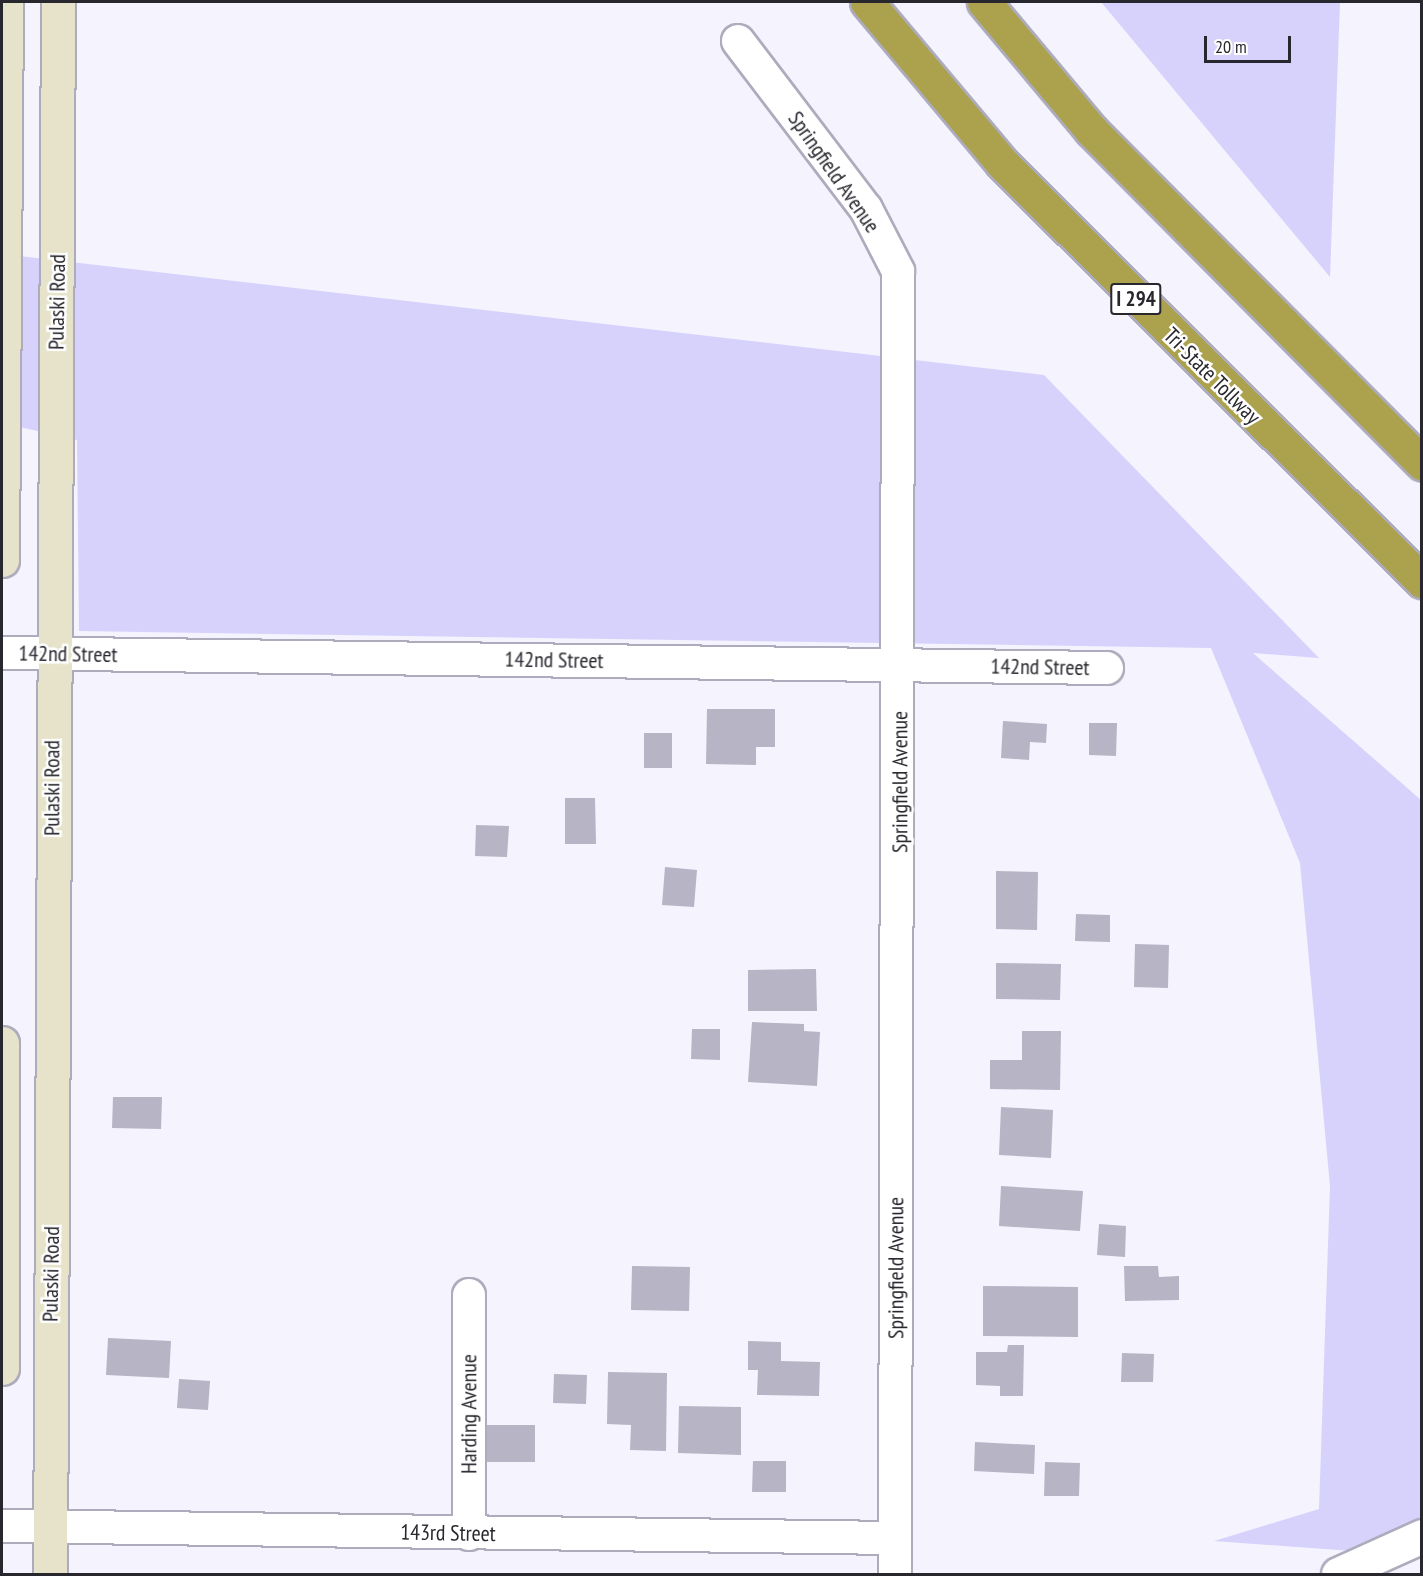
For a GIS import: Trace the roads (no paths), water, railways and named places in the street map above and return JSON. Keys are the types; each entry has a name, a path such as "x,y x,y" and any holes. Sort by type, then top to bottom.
{"highway":[{"name":"Tri-State Tollway","path":"867,2 1002,163 1422,581"},
{"path":"984,2 1091,130 1422,463"}],"main road":[{"path":"2,560 6,2"},
{"name":"Pulaski Road","path":"50,1575 52,654 58,2"},
{"path":"2,1043 2,1368"}],"street":[{"name":"Springfield Avenue","path":"738,41 866,209 898,271 900,665 895,1575"},
{"name":"142nd Street","path":"2,653 1107,668"},
{"name":"Harding Avenue","path":"469,1295 469,1534"},
{"name":"143rd Street","path":"2,1526 894,1538"},
{"path":"1338,1575 1422,1536"}]}
